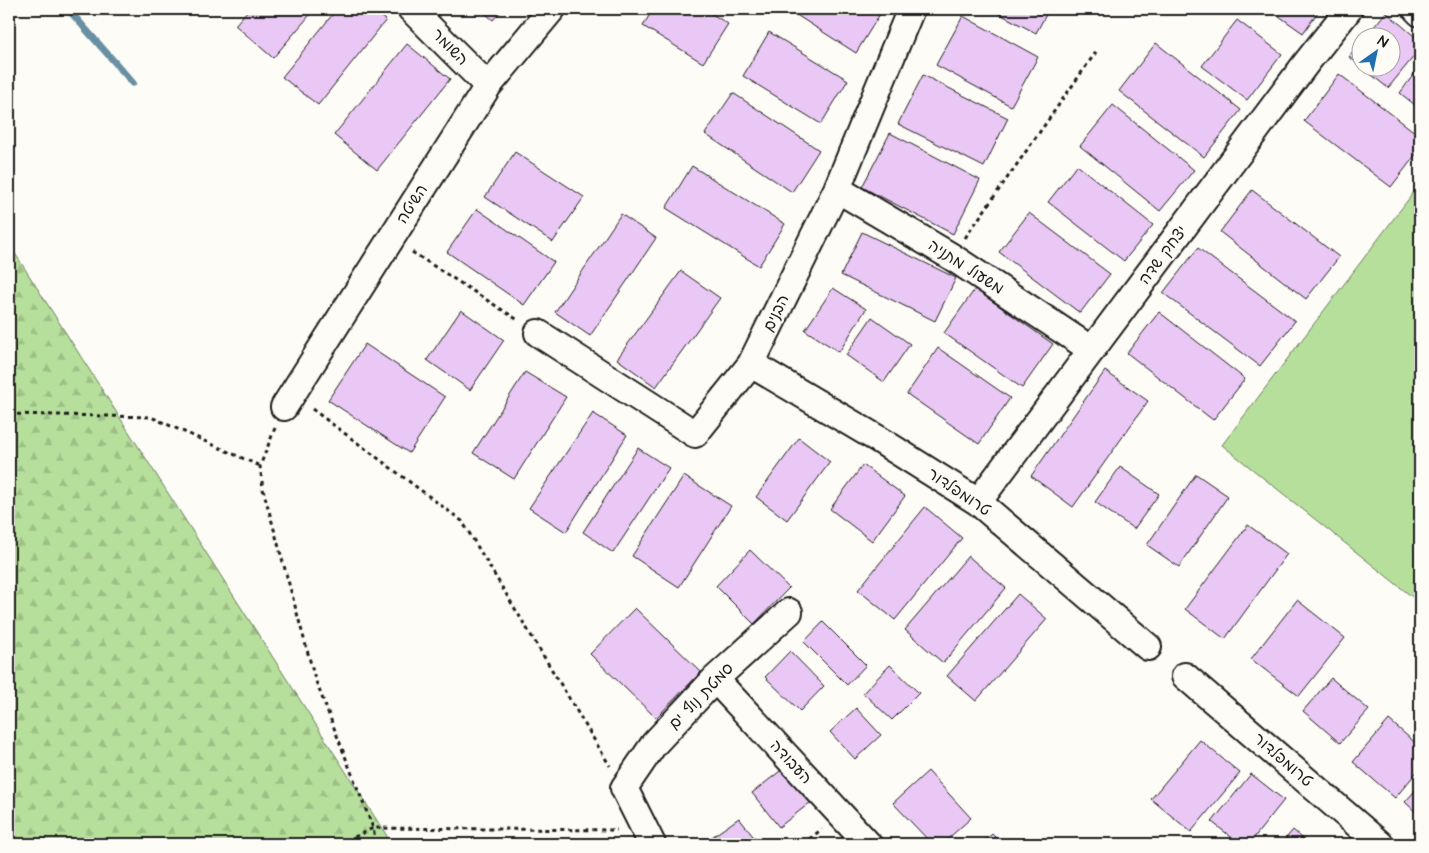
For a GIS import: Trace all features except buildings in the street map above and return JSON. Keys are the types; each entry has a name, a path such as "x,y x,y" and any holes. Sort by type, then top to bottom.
{"street":[{"name":"השומר","path":"412,9 488,86"},
{"name":"השיטה","path":"288,401 488,86 552,9"},
{"name":"הבנים","path":"538,333 695,434 751,364 837,189 911,9"},
{"name":"יצחק שדה","path":"978,502 1307,62 1349,9"},
{"path":"1416,9 1420,13"},
{"name":"משעול מתניה","path":"837,189 952,257 1092,350"},
{"name":"טרומפלדור","path":"751,364 878,439 978,502 1148,647"},
{"name":"סמטת נוף ים","path":"624,788 654,744 715,679 788,612"},
{"name":"טרומפלדור","path":"1185,676 1380,844"},
{"name":"העבודה","path":"715,679 868,844"},
{"path":"624,788 648,836"}],"path":[{"path":"952,257 1096,52"},
{"path":"390,238 538,333"},
{"path":"376,844 373,828 315,679 264,489 260,466 288,401 462,521 624,788"},
{"path":"9,414 151,417 260,466"},
{"path":"340,844 373,828 601,830 648,836"}],"green space":[{"path":"1420,184 1420,603 1222,445"},
{"path":"9,244 392,844 9,844"}],"waterway":[{"path":"68,9 133,83"}]}
